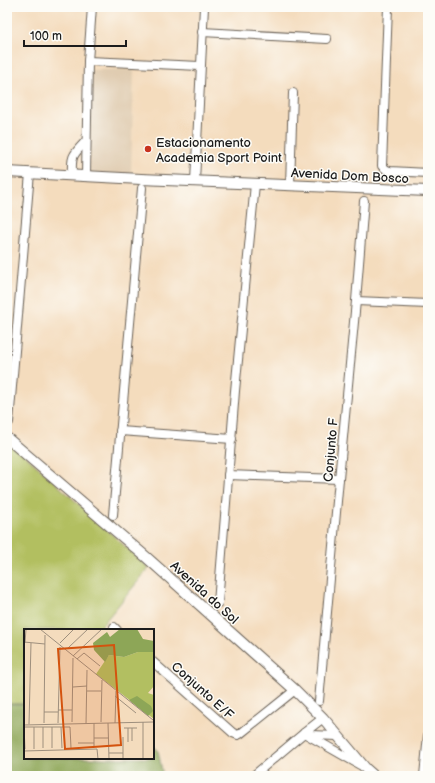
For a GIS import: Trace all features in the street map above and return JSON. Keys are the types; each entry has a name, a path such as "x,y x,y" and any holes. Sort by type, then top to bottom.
{"street":[{"path":"86,176 88,60 92,7"},
{"path":"195,181 204,7"},
{"path":"388,7 382,163 384,168 390,171 428,173"},
{"path":"202,32 327,39"},
{"path":"88,60 200,66"},
{"path":"290,185 294,93"},
{"path":"72,175 73,157 86,141"},
{"name":"Avenida Dom Bosco","path":"7,172 428,192"},
{"path":"9,422 10,379 30,173"},
{"path":"218,603 228,475 255,184"},
{"path":"113,515 142,188"},
{"name":"Conjunto F","path":"320,701 364,201"},
{"path":"356,301 428,304"},
{"path":"120,431 232,439"},
{"name":"Avenida do Sol","path":"7,438 145,556 295,690 323,718 366,769 374,776"},
{"path":"228,475 339,479"},
{"name":"Conjunto E/F","path":"154,663 233,733 238,735 295,690"},
{"path":"254,776 306,734 323,718"},
{"path":"306,734 341,739 340,746 331,748"},
{"path":"306,734 366,769"},
{"path":"424,776 428,735"}],"shaded area":[{"path":"134,69 131,175 90,173 90,70"}],"green space":[{"path":"7,439 149,568 99,629 24,629 24,704 7,704"},
{"path":"7,704 24,704 24,759 154,759 154,747 158,750 163,776 7,776"}],"place":[{"name":"Estacionamento Academia Sport Point","path":"148,149"}]}
